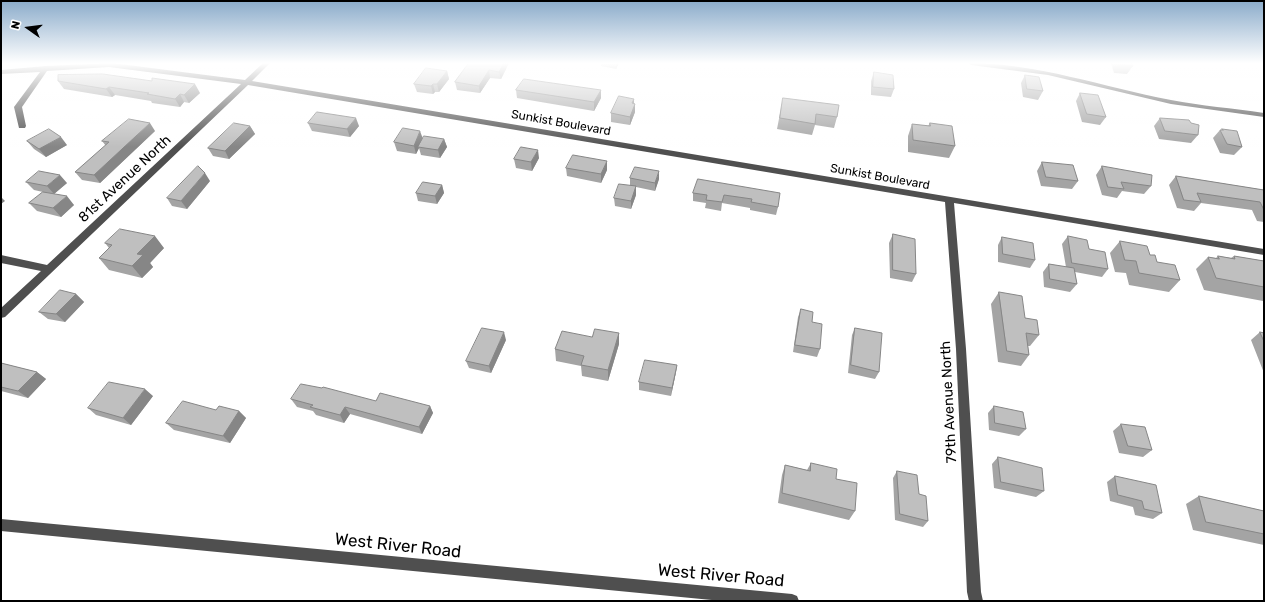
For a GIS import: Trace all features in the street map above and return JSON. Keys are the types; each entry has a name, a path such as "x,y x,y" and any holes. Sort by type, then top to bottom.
{"street":[{"path":"22,126 18,107 29,91"},
{"name":"81st Avenue North","path":"1,314 236,91"},
{"name":"Sunkist Boulevard","path":"300,91 1264,252"},
{"path":"1125,91 1171,102 1264,115"},
{"name":"79th Avenue North","path":"949,200 961,349 974,592 976,601"},
{"path":"1,259 49,269"},
{"name":"West River Road","path":"1,525 792,601"}],"building":[{"path":"136,91 188,91 184,95 180,94 175,99 147,94 149,93"},
{"path":"523,91 600,91 594,102"},
{"path":"1080,93 1098,95 1106,117 1087,114"},
{"path":"619,96 634,99 632,103 635,104 630,117 611,113"},
{"path":"783,98 839,105 837,117 816,114 815,124 780,118"},
{"path":"317,112 356,118 347,129 308,123"},
{"path":"1160,118 1189,120 1191,123 1199,125 1198,135 1165,131"},
{"path":"129,119 150,123 94,175 75,172 109,142 102,141"},
{"path":"234,123 250,126 225,151 208,148"},
{"path":"930,123 952,126 955,146 913,140 912,124 930,126"},
{"path":"403,128 420,131 414,146 394,142"},
{"path":"49,129 61,137 39,149 27,141"},
{"path":"1222,129 1237,131 1242,147 1227,144 1220,130 1223,130"},
{"path":"424,136 444,139 438,150 418,147"},
{"path":"521,147 538,150 531,162 514,159"},
{"path":"573,155 607,161 601,174 566,168"},
{"path":"1042,162 1073,165 1078,181 1046,177"},
{"path":"198,166 205,173 181,201 167,198"},
{"path":"1102,166 1152,175 1151,186 1121,182 1124,189 1108,187"},
{"path":"635,167 659,171 655,183 630,178"},
{"path":"39,171 60,175 47,186 26,182"},
{"path":"1176,176 1264,190 1264,210 1260,202 1197,193 1201,202 1184,200"},
{"path":"698,179 780,193 778,207 751,202 752,199 724,195 722,202 706,200 707,195 693,193"},
{"path":"423,182 442,185 435,196 416,193"},
{"path":"619,184 636,186 631,201 614,198"},
{"path":"43,192 67,196 53,208 29,203"},
{"path":"120,229 155,236 137,254 143,255 132,266 99,258 112,245 105,243"},
{"path":"893,234 915,239 916,274 893,270"},
{"path":"1068,236 1087,240 1089,249 1105,252 1108,269 1072,263"},
{"path":"1002,237 1033,243 1035,260 1003,254"},
{"path":"1120,241 1147,246 1150,255 1155,255 1157,262 1175,265 1180,280 1139,273 1136,261 1125,260"},
{"path":"1218,256 1235,259 1234,256 1264,261 1264,287 1216,278 1208,257 1219,259"},
{"path":"1049,264 1074,268 1077,284 1050,279"},
{"path":"60,290 76,294 56,314 39,312"},
{"path":"999,292 1022,296 1025,318 1037,320 1039,335 1026,333 1029,355 1007,351"},
{"path":"801,309 813,312 812,322 822,324 820,349 795,345"},
{"path":"482,328 504,332 489,366 466,361"},
{"path":"855,328 882,333 879,372 851,365"},
{"path":"595,329 619,333 608,370 581,365 584,356 555,349 562,331 592,337"},
{"path":"1260,332 1264,333 1264,341"},
{"path":"645,360 677,365 672,388 639,382"},
{"path":"1,363 37,372 18,391 1,387"},
{"path":"109,382 145,389 123,418 88,408"},
{"path":"301,384 323,387 376,401 380,393 430,406 419,427 345,407 340,415 310,407 313,405 291,399"},
{"path":"183,401 216,410 219,406 239,411 223,436 166,423"},
{"path":"994,406 1023,412 1026,429 995,423"},
{"path":"1121,424 1145,427 1152,450 1128,446"},
{"path":"998,457 1042,468 1044,491 1001,482"},
{"path":"811,463 837,469 836,479 857,483 855,511 782,493 785,465 810,471"},
{"path":"897,471 917,475 919,494 926,496 928,521 900,514"},
{"path":"1115,476 1156,485 1162,513 1144,509 1142,501 1118,495"},
{"path":"1199,496 1264,511 1264,534 1206,522"}]}
